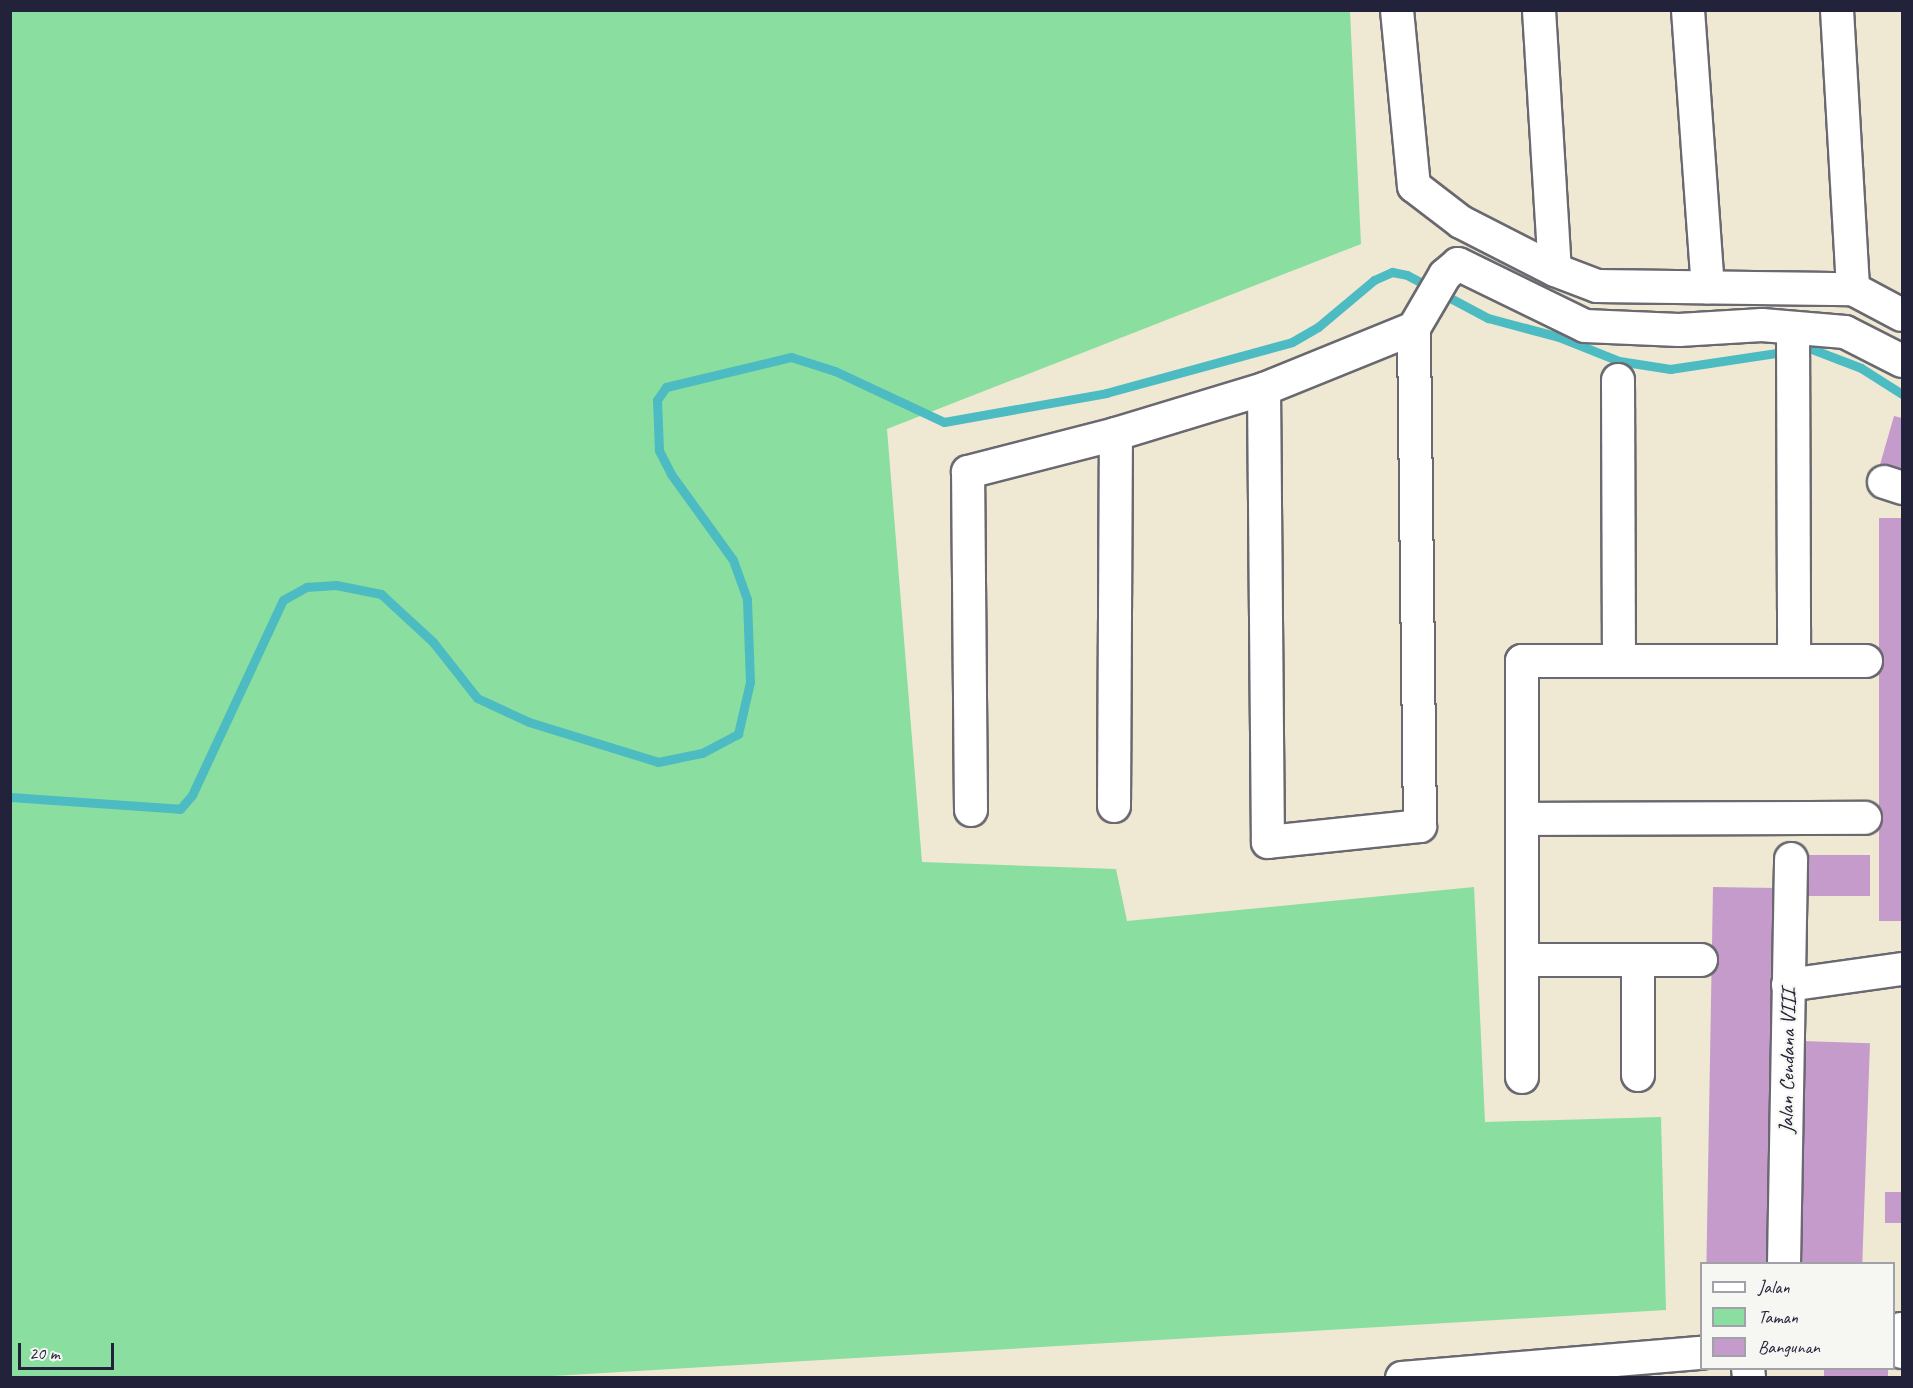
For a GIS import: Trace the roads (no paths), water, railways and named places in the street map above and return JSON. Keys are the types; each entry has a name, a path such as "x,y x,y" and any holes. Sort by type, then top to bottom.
{"street":[{"path":"1397,10 1414,186 1461,222 1555,270 1597,286 1853,289 1902,315"},
{"path":"1539,10 1555,270"},
{"path":"1688,10 1707,286"},
{"path":"1837,10 1853,289"},
{"path":"1264,389 1268,842 1420,826 1420,315 1444,274 1458,264 1585,326 1679,330 1762,325 1845,332 1902,362"},
{"path":"971,810 968,472 1116,434 1264,389 1420,315"},
{"path":"1793,329 1794,661"},
{"path":"1618,380 1618,661"},
{"path":"1114,806 1116,434"},
{"path":"1522,1077 1522,662 1866,662"},
{"path":"1522,819 1865,818"},
{"name":"Jalan Cendana VIII","path":"1784,1262 1791,859"},
{"path":"1522,960 1701,960"},
{"path":"1638,960 1638,1075"},
{"path":"1788,985 1902,969"},
{"path":"1402,1377 1572,1370 1700,1353"}],"waterway":[{"path":"10,797 180,809 192,795 283,600 306,587 336,585 381,594 433,642 477,698 529,722 658,762 702,753 738,734 750,682 747,599 733,560 671,474 659,450 657,400 666,387 791,357 835,371 944,422 1106,393 1292,342 1318,327 1374,280 1392,272 1407,275 1488,318 1559,337 1619,361 1670,369 1809,348 1861,368 1902,394"}]}
